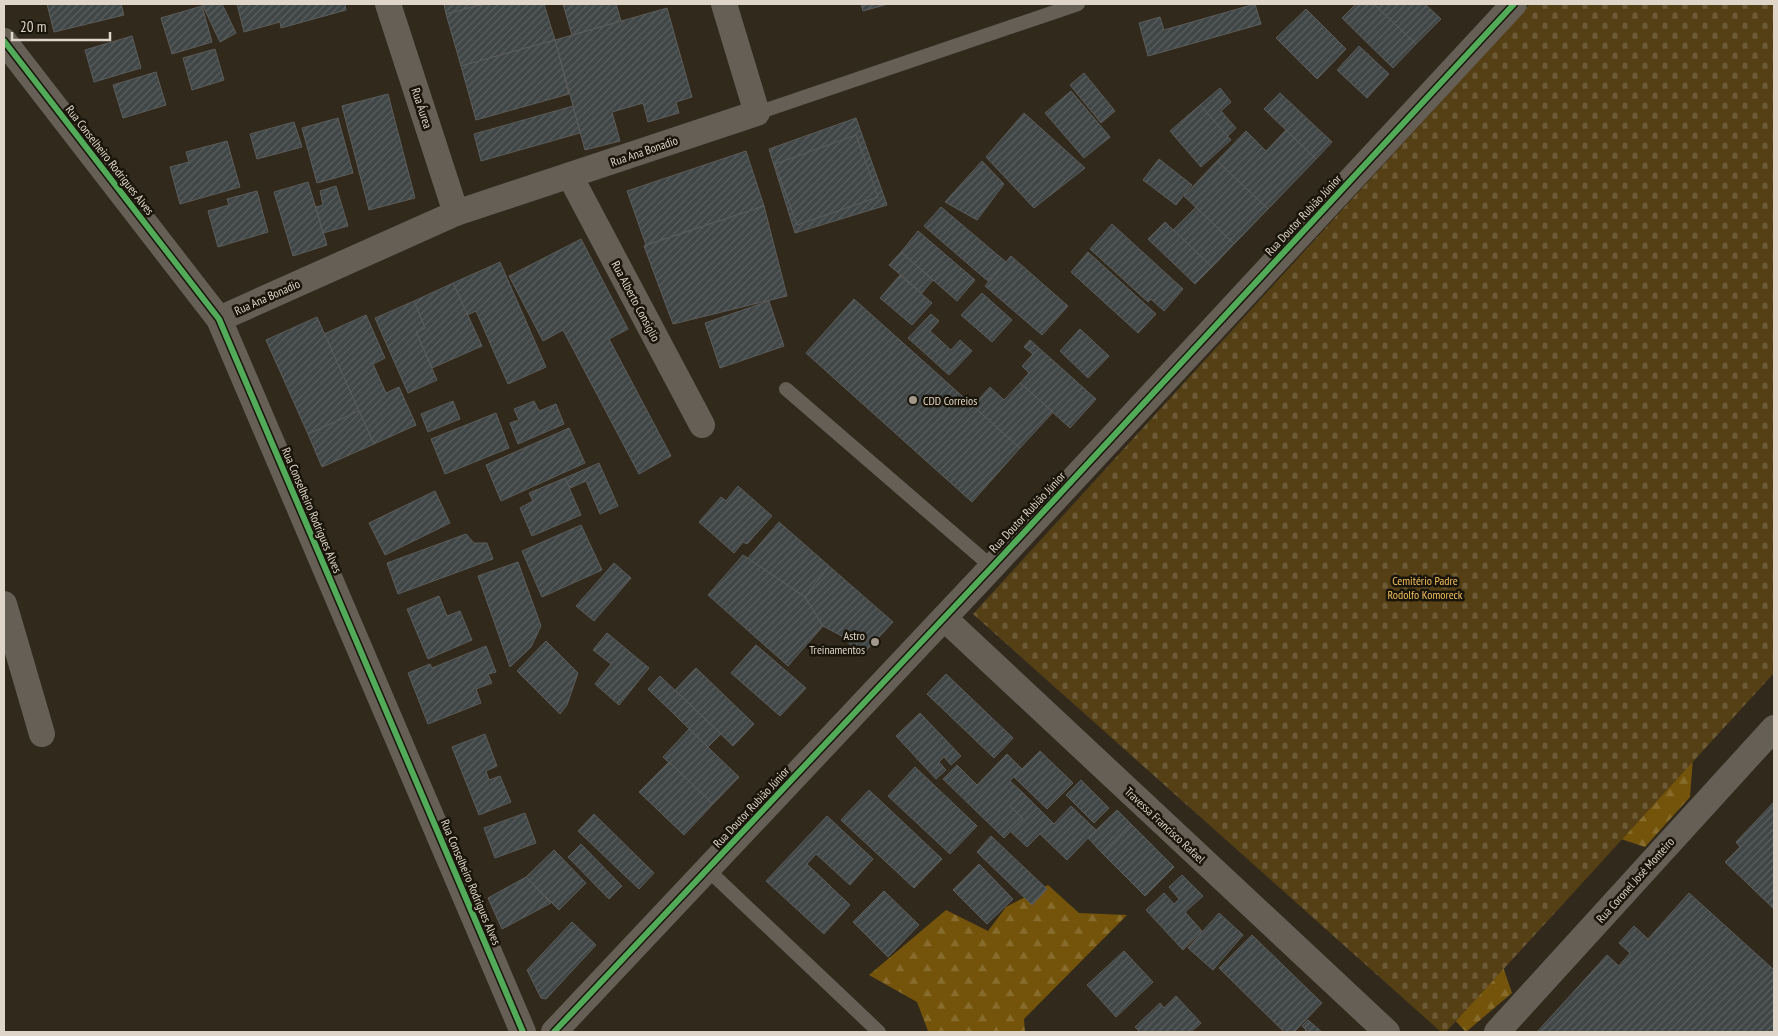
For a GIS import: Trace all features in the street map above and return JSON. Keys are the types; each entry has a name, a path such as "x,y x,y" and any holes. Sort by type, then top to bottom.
{"street":[{"name":"Rua Áurea","path":"388,4 456,213"},
{"path":"724,4 757,113"},
{"name":"Rua Doutor Rubião Júnior","path":"554,1032 992,567 1514,4"},
{"name":"Rua Conselheiro Rodrigues Alves","path":"4,41 219,319 523,1032"},
{"name":"Rua Ana Bonadio","path":"219,319 456,213 757,113"},
{"name":"Rua Alberto Consiglio","path":"570,176 702,425"},
{"path":"4,604 42,734"},
{"name":"Travessa Francisco Rafael","path":"944,618 1387,1032"},
{"name":"Rua Coronel José Monteiro","path":"1497,1032 1774,728"}],"lane":[{"name":"Rua Ana Bonadio","path":"757,113 1078,4"},
{"path":"786,389 992,567"},
{"path":"708,870 879,1032"}],"green space":[{"name":"Cemitério Padre Rodolfo Komoreck","path":"1530,4 1774,4 1774,673 1446,1032 1441,1032 973,614"},
{"path":"1696,718 1690,797 1645,847 1597,831"},
{"path":"1048,885 1079,913 1127,915 1024,1019 1025,1032 928,1031 917,1002 869,975 946,910 988,931 1006,907"},
{"path":"1500,958 1512,993 1466,1032 1444,1009"}],"building":[{"path":"47,4 121,4 124,15 54,32"},
{"path":"202,4 222,4 236,33 220,42"},
{"path":"237,4 345,4 346,10 281,28 280,22 244,32"},
{"path":"444,4 484,4 446,14"},
{"path":"484,4 544,4 555,40 461,66 446,14"},
{"path":"563,4 616,4 621,21 572,35"},
{"path":"861,4 888,4 863,11"},
{"path":"1255,4 1261,24 1148,56 1139,23 1160,17 1164,30"},
{"path":"1356,4 1374,4 1416,44 1393,68 1342,18"},
{"path":"1374,4 1425,4 1441,19 1416,44"},
{"path":"202,6 212,42 172,54 161,18"},
{"path":"667,8 692,97 676,102 679,113 648,122 643,103 612,112 620,141 585,150 555,40"},
{"path":"1306,9 1346,49 1317,79 1276,38"},
{"path":"132,36 141,68 94,82 85,50"},
{"path":"555,40 569,94 476,120 461,66"},
{"path":"1359,46 1389,74 1367,98 1337,70"},
{"path":"215,49 224,80 192,90 183,58"},
{"path":"156,72 166,105 123,118 113,85"},
{"path":"1084,73 1115,111 1101,123 1070,85"},
{"path":"1220,88 1231,102 1221,111 1236,128 1227,137 1200,105"},
{"path":"1071,91 1110,137 1084,158 1045,113"},
{"path":"1280,93 1332,142 1316,159 1264,109"},
{"path":"388,94 415,198 369,210 342,106"},
{"path":"1200,105 1231,140 1201,167 1170,131"},
{"path":"573,106 580,133 481,161 474,134"},
{"path":"1024,113 1085,168 1034,208 986,157"},
{"path":"338,118 353,173 317,183 302,128"},
{"path":"856,118 887,205 795,233 769,149"},
{"path":"294,122 302,147 257,159 250,134"},
{"path":"1286,130 1316,159 1268,209 1217,161 1246,131 1266,151"},
{"path":"856,135 878,197 797,225 775,164"},
{"path":"227,141 240,187 180,204 170,167 189,162 186,152"},
{"path":"746,151 764,206 646,245 627,191"},
{"path":"1159,159 1192,185 1176,205 1143,180"},
{"path":"982,161 1004,184 977,220 945,202"},
{"path":"1217,161 1268,209 1234,244 1184,196"},
{"path":"308,182 327,245 293,256 274,192"},
{"path":"336,186 348,226 323,233 316,207 323,205 320,191"},
{"path":"257,191 268,232 218,247 208,211 229,205 227,199"},
{"path":"764,206 787,296 673,324 644,246"},
{"path":"941,207 1006,262 989,282 924,226"},
{"path":"1196,207 1234,244 1212,267 1173,230"},
{"path":"1165,222 1212,267 1195,284 1148,239"},
{"path":"1112,224 1183,289 1164,311 1151,299 1148,302 1090,249"},
{"path":"918,231 975,280 957,301 901,252"},
{"path":"581,239 628,329 609,339 671,456 639,474 563,330 543,341 509,276"},
{"path":"901,252 933,280 922,293 889,265"},
{"path":"1088,252 1156,314 1138,333 1071,272"},
{"path":"1011,256 1068,306 1042,335 985,286"},
{"path":"500,262 546,367 508,384 476,311 467,315 453,283"},
{"path":"900,275 932,303 912,325 880,298"},
{"path":"453,283 482,346 432,368 416,332 425,328 414,301"},
{"path":"982,293 1012,320 992,342 961,315"},
{"name":"CDD Correios","path":"854,299 1020,448 972,502 806,353"},
{"path":"414,301 425,328 416,332 437,380 408,393 375,318"},
{"path":"769,301 784,346 720,368 705,323"},
{"path":"931,314 939,321 930,331 951,350 960,340 972,351 949,375 908,338"},
{"path":"366,315 385,358 373,364 386,393 399,387 416,425 374,444 324,334"},
{"path":"317,317 359,411 308,434 266,340"},
{"path":"1080,329 1109,356 1088,378 1060,351"},
{"path":"1030,340 1096,399 1070,428 1020,383 1029,373 1022,366 1033,354 1024,347"},
{"path":"1020,383 1053,412 1020,448 973,406 990,387 1004,400"},
{"path":"453,401 460,419 428,432 421,414"},
{"path":"534,401 539,411 556,404 564,424 518,444 510,423 519,420 514,409"},
{"path":"359,411 374,444 322,467 308,434"},
{"path":"496,413 509,448 445,474 431,439"},
{"path":"569,428 585,463 501,501 486,465"},
{"path":"599,463 618,506 600,514 586,481 570,488 565,478"},
{"path":"565,478 581,515 532,536 520,508 533,501 529,493"},
{"path":"738,486 772,516 747,544 743,542 734,553 699,522 721,497 726,501"},
{"path":"435,491 450,523 385,555 369,523"},
{"path":"779,522 829,566 805,597 747,559"},
{"path":"581,525 602,570 542,597 522,551"},
{"path":"466,534 474,543 487,543 493,559 398,594 387,563"},
{"path":"743,555 805,597 823,626 788,666 708,595"},
{"path":"518,562 541,626 531,647 510,667 478,576"},
{"path":"614,563 631,578 594,621 576,606"},
{"path":"829,566 893,622 862,655 840,635 823,626 805,597"},
{"path":"439,596 447,616 460,611 472,640 428,659 407,609"},
{"path":"607,633 649,668 619,705 595,684 611,664 593,650"},
{"path":"546,641 578,673 567,705 560,714 517,671"},
{"path":"756,645 806,688 780,716 731,673"},
{"path":"486,646 496,672 488,674 492,683 476,689 481,703 428,724 408,673 430,664 432,668"},
{"path":"696,668 754,724 733,746 675,690"},
{"path":"946,674 1013,738 994,758 927,694"},
{"path":"660,676 721,734 708,747 648,689"},
{"path":"920,713 961,756 951,765 944,757 939,762 946,770 936,779 896,736"},
{"path":"689,729 739,777 713,804 663,757"},
{"path":"485,734 497,766 486,771 489,780 500,776 511,802 479,815 452,747"},
{"path":"1040,751 1073,783 1047,809 1014,777"},
{"path":"1007,754 1022,769 1010,781 1023,793 1010,806 1023,819 1004,838 943,779 957,765 977,785"},
{"path":"669,762 713,804 684,835 639,792"},
{"path":"915,767 977,826 950,854 888,796"},
{"path":"1081,780 1109,808 1094,823 1066,795"},
{"path":"869,790 942,859 914,888 841,820"},
{"path":"1023,793 1054,824 1071,806 1096,830 1067,860 1040,834 1027,847 1010,831 1023,819 1010,806"},
{"path":"1774,802 1774,909 1725,862 1740,847 1736,842"},
{"path":"1117,810 1131,824 1102,853 1088,838"},
{"path":"525,813 536,843 495,858 484,828"},
{"path":"594,814 654,873 639,889 578,831"},
{"path":"827,816 873,859 850,885 816,854 807,864 850,905 824,934 766,881"},
{"path":"1131,824 1174,867 1145,896 1102,853"},
{"path":"991,836 1047,889 1032,905 977,852"},
{"path":"581,844 622,886 609,899 568,857"},
{"path":"554,850 586,883 559,910 526,877"},
{"path":"979,864 1013,899 987,924 953,890"},
{"path":"1182,875 1203,896 1185,912 1202,931 1183,950 1146,910 1164,893 1174,904 1179,899 1169,887"},
{"path":"526,877 551,903 502,929 488,898"},
{"path":"884,891 919,925 888,957 853,922"},
{"path":"1689,893 1774,970 1774,1032 1537,1032 1607,955 1619,966 1630,953 1619,943 1634,926 1648,939"},
{"path":"1219,913 1243,935 1213,970 1188,948"},
{"path":"572,922 596,945 546,999 541,998 527,970"},
{"path":"1252,935 1322,1003 1294,1032 1284,1032 1219,968"},
{"path":"1124,951 1153,982 1116,1017 1087,985"},
{"path":"1176,996 1201,1023 1191,1032 1140,1032 1135,1027 1160,1003 1164,1008"},
{"path":"1308,1020 1322,1032 1304,1032 1306,1030 1302,1026"}],"cycle path":[{"path":"554,1032 992,567 1514,4"},
{"path":"4,41 219,319 523,1032"}],"place":[{"name":"CDD Correios","path":"913,400"},
{"name":"Astro Treinamentos","path":"875,642"}]}
